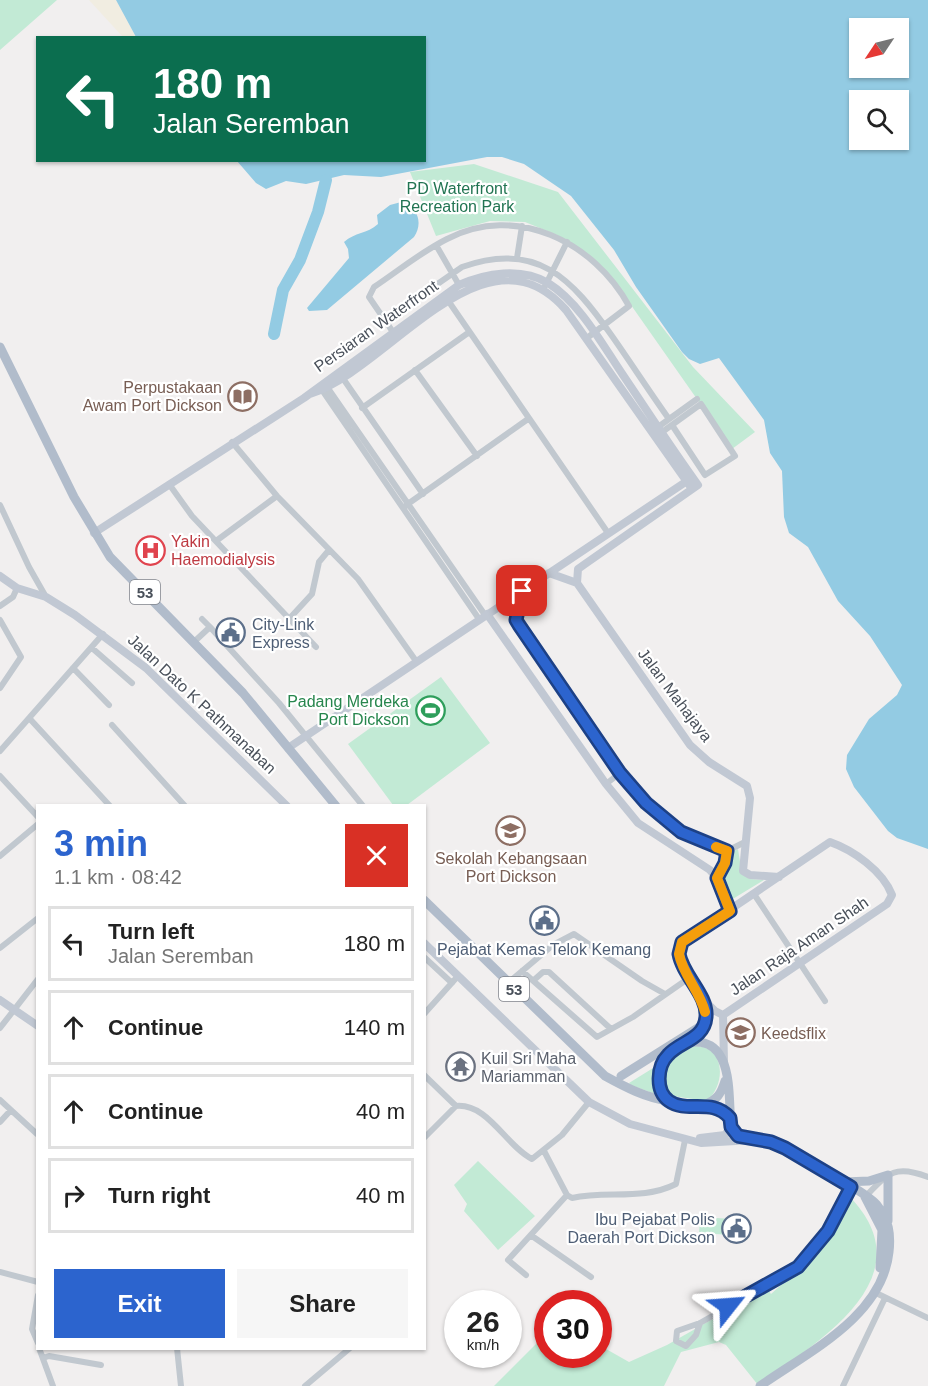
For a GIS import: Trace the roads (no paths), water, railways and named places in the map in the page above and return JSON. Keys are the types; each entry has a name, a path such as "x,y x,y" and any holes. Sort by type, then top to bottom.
{"main road":[{"name":"53","path":"0,347 32,416 94,533 110,557 195,641 243,693 334,804"},
{"name":"53","path":"426,902 605,1076 627,1088 656,1099 669,1101"},
{"path":"621,1076 704,1024"},
{"path":"605,1076 636,1073 686,1043 710,1046 724,1062 730,1122"},
{"path":"668,1054 659,1081 669,1101 718,1108 742,1138 785,1148 876,1203 888,1224"},
{"path":"702,1106 714,1101 721,1092 726,1076"},
{"path":"760,1386 842,1328 884,1278 891,1237 888,1224 888,1175 869,1181 846,1184"},
{"path":"866,1197 882,1230 876,1288"}],"street":[{"name":"Persiaran Waterfront","path":"384,321 373,305 369,294 374,287 436,245 470,230 487,226 522,226 539,229 567,242 599,264 629,305 604,324"},
{"path":"517,258 522,226"},
{"path":"545,286 567,242"},
{"path":"436,245 459,285"},
{"path":"395,335 384,321 462,267 491,257 517,258 553,271 580,292 705,475 735,456 700,404 670,422"},
{"name":"Persiaran Waterfront","path":"446,299 459,285 484,276 513,273 535,277 590,335 689,479"},
{"name":"Persiaran Waterfront","path":"94,533 232,442 323,386 446,299 473,286 501,280 522,281 545,286"},
{"path":"446,299 609,533"},
{"path":"590,335 604,324"},
{"path":"362,408 468,333"},
{"name":"Persiaran Waterfront","path":"323,386 342,377 395,335"},
{"path":"612,366 626,357"},
{"path":"415,370 477,456"},
{"path":"342,377 423,494"},
{"path":"323,386 405,506 606,784 638,823 700,862 717,878 730,911"},
{"path":"658,432 697,399"},
{"path":"405,506 528,419"},
{"path":"232,442 277,496 361,583 416,661"},
{"path":"288,748 689,479 698,485 578,569 577,582 549,573"},
{"path":"169,484 192,516 316,647"},
{"path":"216,541 277,496"},
{"path":"0,505 46,597"},
{"path":"289,619 312,594 320,562 329,550"},
{"name":"Jalan Dato K Pathmanaban","path":"0,576 17,588 46,597 104,634 146,668 285,804"},
{"name":"Jalan Mahajaya","path":"577,582 690,745 708,762 747,786 750,798 745,842"},
{"path":"0,606 13,597 17,588"},
{"path":"522,591 516,620 620,773 661,818 681,832 727,851 745,842"},
{"path":"202,619 306,735 361,804"},
{"path":"0,620 21,657 0,688"},
{"path":"195,641 210,627"},
{"path":"0,751 104,634"},
{"path":"92,648 132,683"},
{"path":"73,668 109,705"},
{"path":"30,718 108,804"},
{"path":"112,725 183,804"},
{"path":"606,784 620,773"},
{"path":"0,776 36,815"},
{"path":"0,856 36,826"},
{"path":"745,842 742,866 744,873 780,877"},
{"name":"Jalan Raja Aman Shah","path":"724,1062 723,1015 887,904 891,898 890,890 883,880 846,848 830,842 780,877"},
{"path":"717,878 725,863 727,851"},
{"path":"723,1015 715,1011 701,997 688,978 679,954 682,942 780,877"},
{"path":"754,894 825,1000"},
{"path":"0,948 36,920"},
{"path":"508,983 553,945 574,934 664,994"},
{"path":"426,945 455,980"},
{"path":"426,958 455,980 589,1102 630,1124 685,1140 701,1143 757,1140"},
{"path":"522,971 597,1037 688,978"},
{"path":"534,980 543,972 549,972 611,1029"},
{"path":"426,1012 455,980"},
{"path":"0,1028 36,982"},
{"path":"686,1043 699,1034 704,1024 706,1017 701,997"},
{"path":"0,1000 36,1025"},
{"path":"426,1077 456,1106 471,1108 479,1113 532,1159 544,1151 589,1102"},
{"path":"0,1100 36,1133"},
{"path":"426,1136 456,1106"},
{"path":"0,1122 10,1110"},
{"path":"685,1140 722,1136 728,1133 730,1122"},
{"path":"544,1151 567,1194 572,1198 642,1195 676,1184 685,1140"},
{"path":"866,1197 888,1175 901,1170 928,1177"},
{"path":"700,1323 798,1267 828,1231 846,1184"},
{"path":"526,1275 508,1260 532,1236 567,1194"},
{"path":"532,1236 591,1277"},
{"path":"0,1272 36,1281"},
{"path":"876,1288 885,1298 928,1318"},
{"path":"843,1386 885,1298"},
{"path":"36,1306 32,1329 36,1338"},
{"path":"40,1350 53,1386"},
{"path":"177,1350 182,1386"},
{"path":"305,1386 348,1350"},
{"path":"43,1358 49,1356 101,1365"}],"water":[{"path":"116,0 928,0 928,849 897,838 888,831 854,787 846,769 847,755 869,719 897,695 902,685 870,636 838,601 808,547 789,533 784,517 782,471 770,453 764,420 719,358 700,364 689,359 682,352 636,287 614,250 571,196 524,164 502,157 487,157 381,177 344,175 306,184 286,181 266,189 256,183 238,162 426,162 426,36 135,36"},
{"path":"405,201 418,217 417,232 414,237 327,310 309,311 307,308 349,258 344,242 378,224 377,215 390,205"}],"waterway":[{"path":"274,334 283,290 300,260 318,212 326,180"}],"place":[{"name":"Perpustakaan Awam Port Dickson","path":"243,396"},
{"name":"Yakin Haemodialysis","path":"150,550"},
{"name":"City-Link Express","path":"231,633"},
{"name":"Padang Merdeka Port Dickson","path":"430,710"},
{"name":"Sekolah Kebangsaan Port Dickson","path":"511,830"},
{"name":"Pejabat Kemas Telok Kemang","path":"544,921"},
{"name":"Keedsflix","path":"740,1033"},
{"name":"Kuil Sri Maha Mariamman","path":"460,1067"},
{"name":"Ibu Pejabat Polis Daerah Port Dickson","path":"736,1228"}],"park label":[{"name":"PD Waterfront Recreation Park","path":"457,197"}]}
